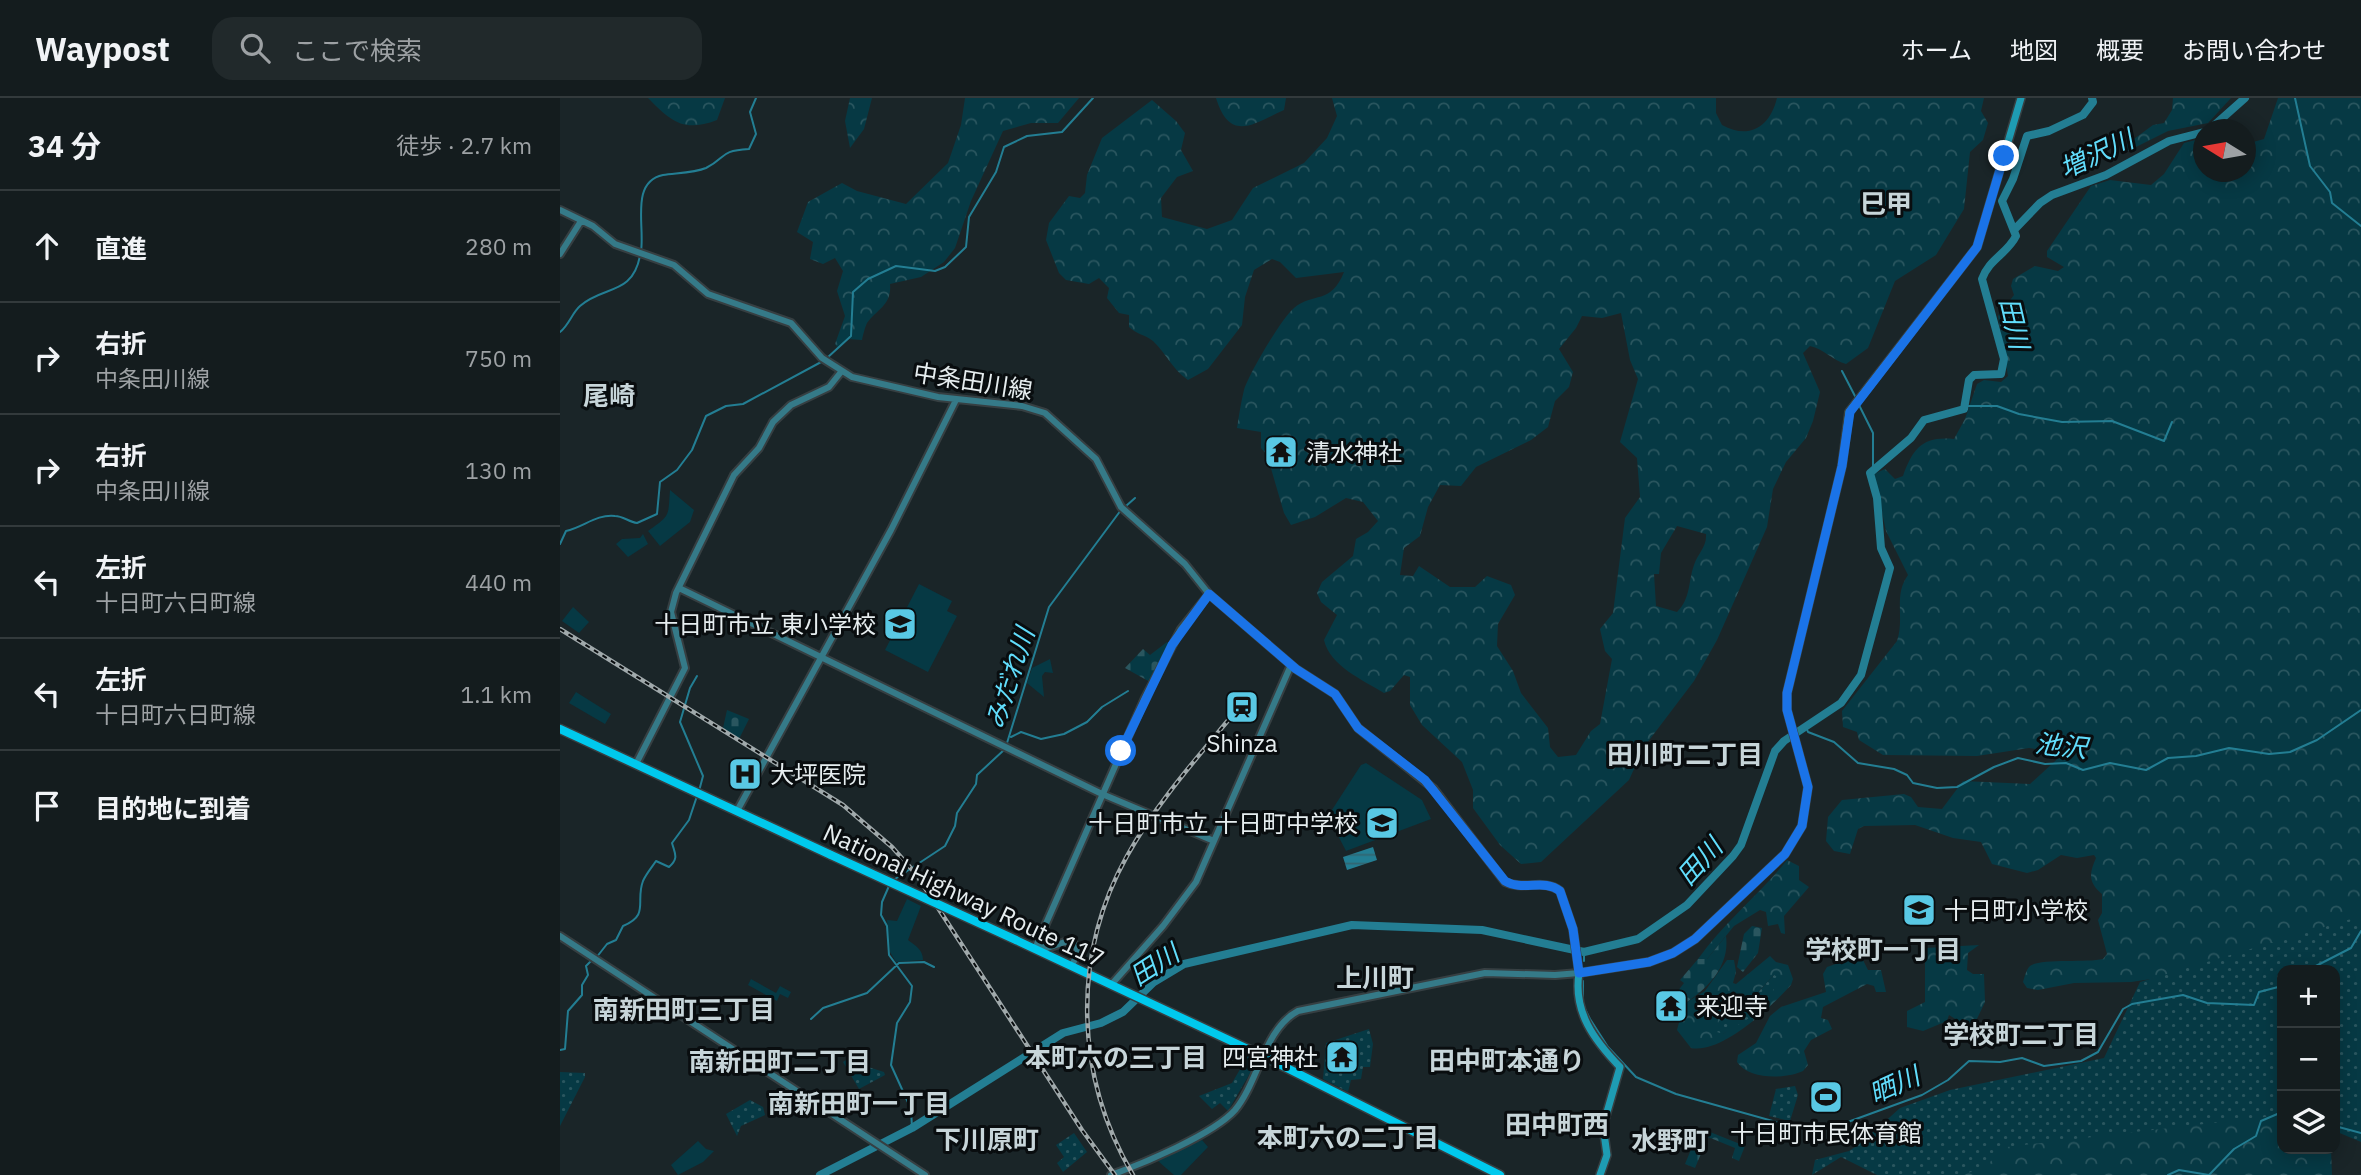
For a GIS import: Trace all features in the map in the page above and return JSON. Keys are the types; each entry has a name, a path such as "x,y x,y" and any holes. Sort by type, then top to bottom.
{"highway":[{"name":"National Highway Route 117","path":"560,729 1265,1057 1500,1175"}],"main road":[{"path":"1600,1175 1607,1155 1603,1126 1620,1067 1587,1026 1579,1002 1579,973 1649,962 1684,946 1785,854 1798,833 1808,787 1787,710 1787,693 1842,466 1850,412 1977,247 2021,98"}],"street":[{"name":"中条田川線","path":"560,210 582,221 615,244 674,265 703,292 791,323 822,358 841,372 861,380 956,400 1022,406 1045,413 1096,459 1121,507 1187,566 1209,594 1292,665 1335,694 1358,728 1434,789 1505,881 1519,886 1546,884 1560,891 1576,943 1579,973"},
{"path":"560,254 582,221"},
{"path":"636,764 685,668 671,612 679,587 734,475 759,448 773,422 791,405 829,387 841,372"},
{"path":"737,811 908,498 956,400"},
{"path":"679,587 1102,794 1214,841"},
{"path":"1072,966 1078,951 1074,944 1065,942 1047,948 1037,944 1167,654 1181,629 1209,594"},
{"path":"1111,985 1184,901 1214,841 1292,665"},
{"path":"560,936 925,1175"},
{"path":"1111,1175 1224,1120 1249,1088 1279,1027 1287,1017 1298,1011 1485,973 1579,973"}],"green space":[{"path":"648,98 725,98 717,120 686,125 671,118"},
{"path":"850,98 872,98 864,129 850,148 845,121"},
{"path":"965,98 1079,98 1058,123 1031,123 1003,131 971,201 955,248 944,262 921,277 890,284 889,297 867,323 862,340 848,339 837,347 835,344 845,316 837,291 843,271 835,258 823,264 810,259 813,242 797,232 808,202 842,183 857,191 906,204 948,163 961,125"},
{"path":"1216,98 1286,98 1284,110 1244,126 1228,121"},
{"path":"1332,98 1716,98 1716,113 1722,125 1749,131 1764,123 1777,98 1984,98 1981,111 1988,123 1983,140 1970,152 1964,209 1936,255 1895,281 1868,348 1846,364 1810,346 1803,353 1820,392 1813,421 1806,438 1786,462 1773,489 1767,527 1717,640 1694,681 1644,747 1629,780 1541,862 1521,864 1500,845 1473,808 1473,790 1462,762 1422,725 1410,705 1410,677 1404,675 1390,691 1384,693 1340,665 1327,649 1324,640 1337,615 1321,602 1317,593 1322,582 1353,556 1356,539 1368,532 1378,521 1363,502 1346,498 1315,517 1291,525 1284,513 1270,465 1283,461 1298,446 1297,440 1285,435 1267,455 1261,448 1261,432 1237,428 1247,382 1281,323 1301,303 1327,294 1339,282 1344,272 1296,278 1280,262 1272,259 1254,270 1245,297 1242,325 1208,369 1188,380 1177,371 1153,341 1129,327 1129,315 1119,313 1107,298 1109,288 1099,278 1089,284 1066,280 1059,273 1046,240 1049,223 1069,196 1080,198 1085,193 1087,175 1102,138 1152,100 1176,121 1185,133 1181,150 1193,171 1177,177 1161,198 1162,217 1207,229 1232,220 1253,188 1304,163 1327,138 1337,116","holes":["1621,313 1630,360 1638,379 1620,442 1637,458 1640,497 1625,518 1613,613 1600,629 1605,651 1612,659 1600,724 1591,731 1576,755 1558,757 1550,747 1548,728 1521,693 1513,671 1497,646 1498,624 1515,595 1511,585 1487,576 1475,587 1450,587 1419,566 1413,576 1400,575 1404,548 1420,536 1428,507 1440,485 1461,486 1476,467 1531,440 1548,427 1555,401 1569,387 1573,372 1559,349 1582,316 1602,318","1677,526 1706,534 1704,546 1694,565 1687,595 1677,612 1656,606 1654,574 1659,574 1661,553"]},
{"path":"2173,98 2231,98 2212,119 2193,119 2193,126 2168,131 2128,151 2123,147 2153,125 2164,123 2172,110"},
{"path":"2278,98 2361,98 2361,918 2185,974 2131,982 2074,983 2038,990 2027,988 2023,982 2030,966 2053,961 2103,959 2107,954 2098,920 2102,913 2102,894 2094,886 2091,877 2096,858 2094,855 2077,858 2061,855 2038,870 2027,873 1992,864 1981,842 1953,838 1915,825 1864,826 1858,829 1850,854 1834,851 1826,841 1828,817 1842,800 1904,794 1911,797 1918,807 1942,809 1963,781 2030,784 2064,753 2029,748 1977,756 1883,755 1859,740 1857,732 1843,727 1842,711 1897,641 1901,591 1908,575 1886,531 1874,474 1885,469 1895,479 1903,476 1915,451 1921,446 1934,440 1954,439 1965,419 1977,384 1984,380 2001,382 2008,376 1998,316 2014,295 2011,286 2013,279 2035,266 2058,271 2064,267 2047,257 2047,251 2091,186 2110,180 2151,185 2164,174 2184,143 2193,141 2193,182 2256,182 2256,141 2264,139"},
{"path":"670,490 694,510 690,522 660,546 648,531 667,514"},
{"path":"643,534 648,544 628,557 616,544 622,539 640,538"},
{"path":"919,584 952,601 947,611 957,616 928,672 885,650"},
{"path":"573,607 589,622 579,633 562,621"},
{"path":"1167,642 1169,644 1150,682 1125,668 1143,649 1150,655"},
{"path":"1050,659 1053,673 1045,672 1042,676 1044,697 1027,683 1032,668"},
{"path":"576,692 611,714 605,724 569,703"},
{"path":"727,710 749,719 739,739 723,728"},
{"path":"1366,763 1422,800 1431,819 1346,851 1328,816 1361,765"},
{"path":"1787,860 1799,866 1799,880 1809,887 1784,916 1785,934 1781,933 1778,924 1768,926 1766,912 1760,910 1734,926 1707,959 1698,959 1719,933"},
{"path":"907,899 921,906 908,940 920,951 923,960 896,962 890,952 887,920 897,921"},
{"path":"2361,916 2361,1142 2340,1133 2340,965 2277,965 2277,1116 2007,1147 1982,1169 1960,1175 1877,1175 1841,1157 1812,1175 1815,1160 1849,1151 1900,1108 1950,1090 2104,1058 2140,982"},
{"path":"1752,926 1762,928 1758,953 1743,972 1737,967 1744,934"},
{"path":"1726,936 1721,967 1701,991 1684,1004 1674,996 1684,983 1680,980 1698,959 1707,959"},
{"path":"1979,945 1968,953 1967,970 1973,974 1984,974 1985,1002 1975,1023 1960,1022 1949,1015 1947,1021 1923,1031 1907,1027 1907,1011 1925,1002 1925,948"},
{"path":"1770,956 1776,962 1788,965 1793,979 1791,985 1759,1016 1731,1037 1703,1048 1691,1048 1677,1030 1684,1004 1705,991 1727,960 1734,960 1736,972 1733,983 1736,984","holes":["1774,975 1772,986 1756,1010 1723,1034 1728,1025"]},
{"path":"1856,957 1862,958 1868,970 1881,970 1886,992 1876,992 1874,986 1867,984 1823,1007 1821,1018 1828,1020 1832,1029 1811,1040 1804,1051 1808,1065 1803,1071 1787,1076 1759,1075 1743,1068 1737,1062 1738,1055 1756,1043 1770,1016 1781,1007 1826,992 1823,974 1827,967"},
{"path":"1774,975 1780,978 1773,991 1751,1017 1723,1034 1717,1032 1719,1021 1750,1001"},
{"path":"751,979 776,993 780,986 791,992 788,998 780,994 777,1001 748,985"},
{"path":"2277,1007 2277,1154 2331,1154 2332,1175 1910,1175 2077,1072"},
{"path":"1369,1029 1373,1044 1370,1067 1363,1067 1361,1079 1351,1080 1348,1092 1323,1079 1326,1043"},
{"path":"1249,1054 1253,1068 1228,1111 1220,1103 1212,1109 1199,1096 1232,1083"},
{"path":"846,1060 884,1072 885,1075 859,1089 843,1062"},
{"path":"560,1072 585,1073 585,1077 560,1126"},
{"path":"1795,1086 1798,1095 1790,1121 1769,1116 1776,1089"},
{"path":"750,1100 763,1107 765,1115 741,1126 737,1136 726,1114"},
{"path":"1700,1128 1745,1146 1739,1161 1732,1158 1735,1148 1708,1137 1695,1168 1685,1164"},
{"path":"1074,1133 1087,1152 1063,1172 1057,1163 1064,1157 1056,1145"},
{"path":"1202,1140 1208,1147 1181,1175 1174,1175 1158,1161"},
{"path":"698,1141 706,1149 714,1151 703,1162 678,1175 671,1165"}],"shaded area":[{"path":"1373,847 1377,860 1347,870 1343,857"}],"waterway":[{"path":"641,251 641,206 646,186 663,175 701,170 728,153 749,149 756,134 750,112 756,98"},
{"path":"827,358 851,336 853,292 868,279 896,266 935,271 945,267 966,247 969,217 996,172 1004,147 1027,136 1062,132 1093,98"},
{"name":"田川","path":"820,1175 912,1128 1063,1033 1101,1023 1123,1012 1154,982 1184,964 1352,925 1482,930 1584,952 1638,939 1687,905 1741,845 1775,751 1784,741 1841,703 1861,675 1890,568 1881,548 1877,498 1870,473 1911,438 1924,420 1964,409 1969,380 1974,375 2001,374 2004,359 1982,279 1989,266 2016,236 2002,201 2013,179 2027,136 2049,131 2083,115 2093,102 2092,98"},
{"name":"増沢川","path":"2221,119 2245,98"},
{"path":"2295,98 2310,166 2330,192 2332,203 2361,226"},
{"name":"増沢川","path":"2015,229 2040,203 2052,195 2106,175 2169,141 2193,135"},
{"path":"560,332 580,306 589,299 616,288 631,278 640,256"},
{"path":"560,544 566,531 602,517 618,516 637,523 657,514 660,482 677,470 692,450 706,416 726,406 743,404 823,361"},
{"path":"1842,371 1856,398"},
{"path":"1858,403 1873,433 1873,470"},
{"path":"1965,406 1997,406 2019,414 2062,422 2112,421 2164,441 2172,422"},
{"name":"みだれ川","path":"1126,506 1135,498"},
{"name":"みだれ川","path":"1007,743 1049,607 1121,510"},
{"path":"697,676 690,688 680,722 703,776 699,791"},
{"path":"1011,737 1021,732 1041,739 1064,734 1087,722 1102,707 1128,691"},
{"name":"池沢","path":"1806,727 1808,732 1834,742 1858,763 1894,769 1907,775 1913,783 1937,788 1957,787 1994,767 2018,758 2045,764 2066,763 2083,770 2110,763 2146,770 2168,758 2196,756 2229,748 2269,754 2290,752 2317,740 2361,710"},
{"name":"みだれ川","path":"895,879 945,846 955,826 957,813 976,784 977,775 1005,749"},
{"path":"596,958 607,944 616,940 623,926 636,917 643,881 656,861 669,867 674,861 672,843 689,820 697,796"},
{"name":"みだれ川","path":"889,886 882,902 881,915 887,926 889,955 912,986 910,1002 897,1023 891,1065 911,1109 912,1128"},
{"name":"晒川","path":"2318,965 2351,948 2361,931"},
{"name":"晒川","path":"1584,952 1584,961"},
{"path":"560,1050 565,1049 568,1011 582,995 582,985 588,975 586,966 591,961"},
{"path":"811,1019 823,1008 867,993 899,963 924,962 934,967"},
{"name":"晒川","path":"1583,981 1583,1005 1590,1019 1608,1047 1636,1077 1676,1094 1780,1123 1814,1128 1834,1127 1922,1095 1948,1080 1969,1061 2000,1062 2022,1058 2044,1066 2081,1061 2098,1052 2123,1009 2132,1004 2183,995 2207,1003 2254,1005 2259,992 2277,987"},
{"path":"2168,1175 2179,1170 2209,1175 2234,1149 2256,1136 2261,1121 2277,1114"},
{"path":"2340,1127 2361,1133"}],"railway":[{"path":"560,629 843,805 892,847 916,874 1082,1130 1115,1175"},
{"path":"1133,1175 1114,1137 1100,1098 1091,1057 1087,1016 1089,975 1096,934 1109,894 1140,835 1184,773 1249,695"}],"place":[{"name":"清水神社","path":"1281,452"},
{"name":"十日町市立 東小学校","path":"900,624"},
{"name":"Shinza","path":"1242,707"},
{"name":"大坪医院","path":"745,774"},
{"name":"十日町市立 十日町中学校","path":"1382,823"},
{"name":"十日町小学校","path":"1919,910"},
{"name":"来迎寺","path":"1671,1006"},
{"name":"四宮神社","path":"1342,1057"},
{"name":"十日町市民体育館","path":"1826,1097"}],"district":[{"name":"巳甲","path":"1886,203"},
{"name":"尾崎","path":"609,395"},
{"name":"田川町二丁目","path":"1685,754"},
{"name":"学校町一丁目","path":"1883,949"},
{"name":"上川町","path":"1375,977"},
{"name":"南新田町三丁目","path":"684,1009"},
{"name":"学校町二丁目","path":"2021,1034"},
{"name":"本町六の三丁目","path":"1116,1057"},
{"name":"田中町本通り","path":"1507,1060"},
{"name":"南新田町二丁目","path":"780,1061"},
{"name":"南新田町一丁目","path":"859,1103"},
{"name":"田中町西","path":"1557,1124"},
{"name":"本町六の二丁目","path":"1348,1137"},
{"name":"下川原町","path":"987,1139"},
{"name":"水野町","path":"1670,1140"}],"route":[{"path":"1121,751 1172,645 1181,629 1209,594 1296,669 1335,694 1358,728 1425,780 1450,807 1505,881 1519,886 1546,884 1560,891 1573,929 1579,973 1649,962 1673,953 1695,939 1785,854 1802,826 1808,787 1787,710 1787,693 1803,618 1832,513 1848,418 1860,396 1964,267 1977,247 2004,156"}]}
